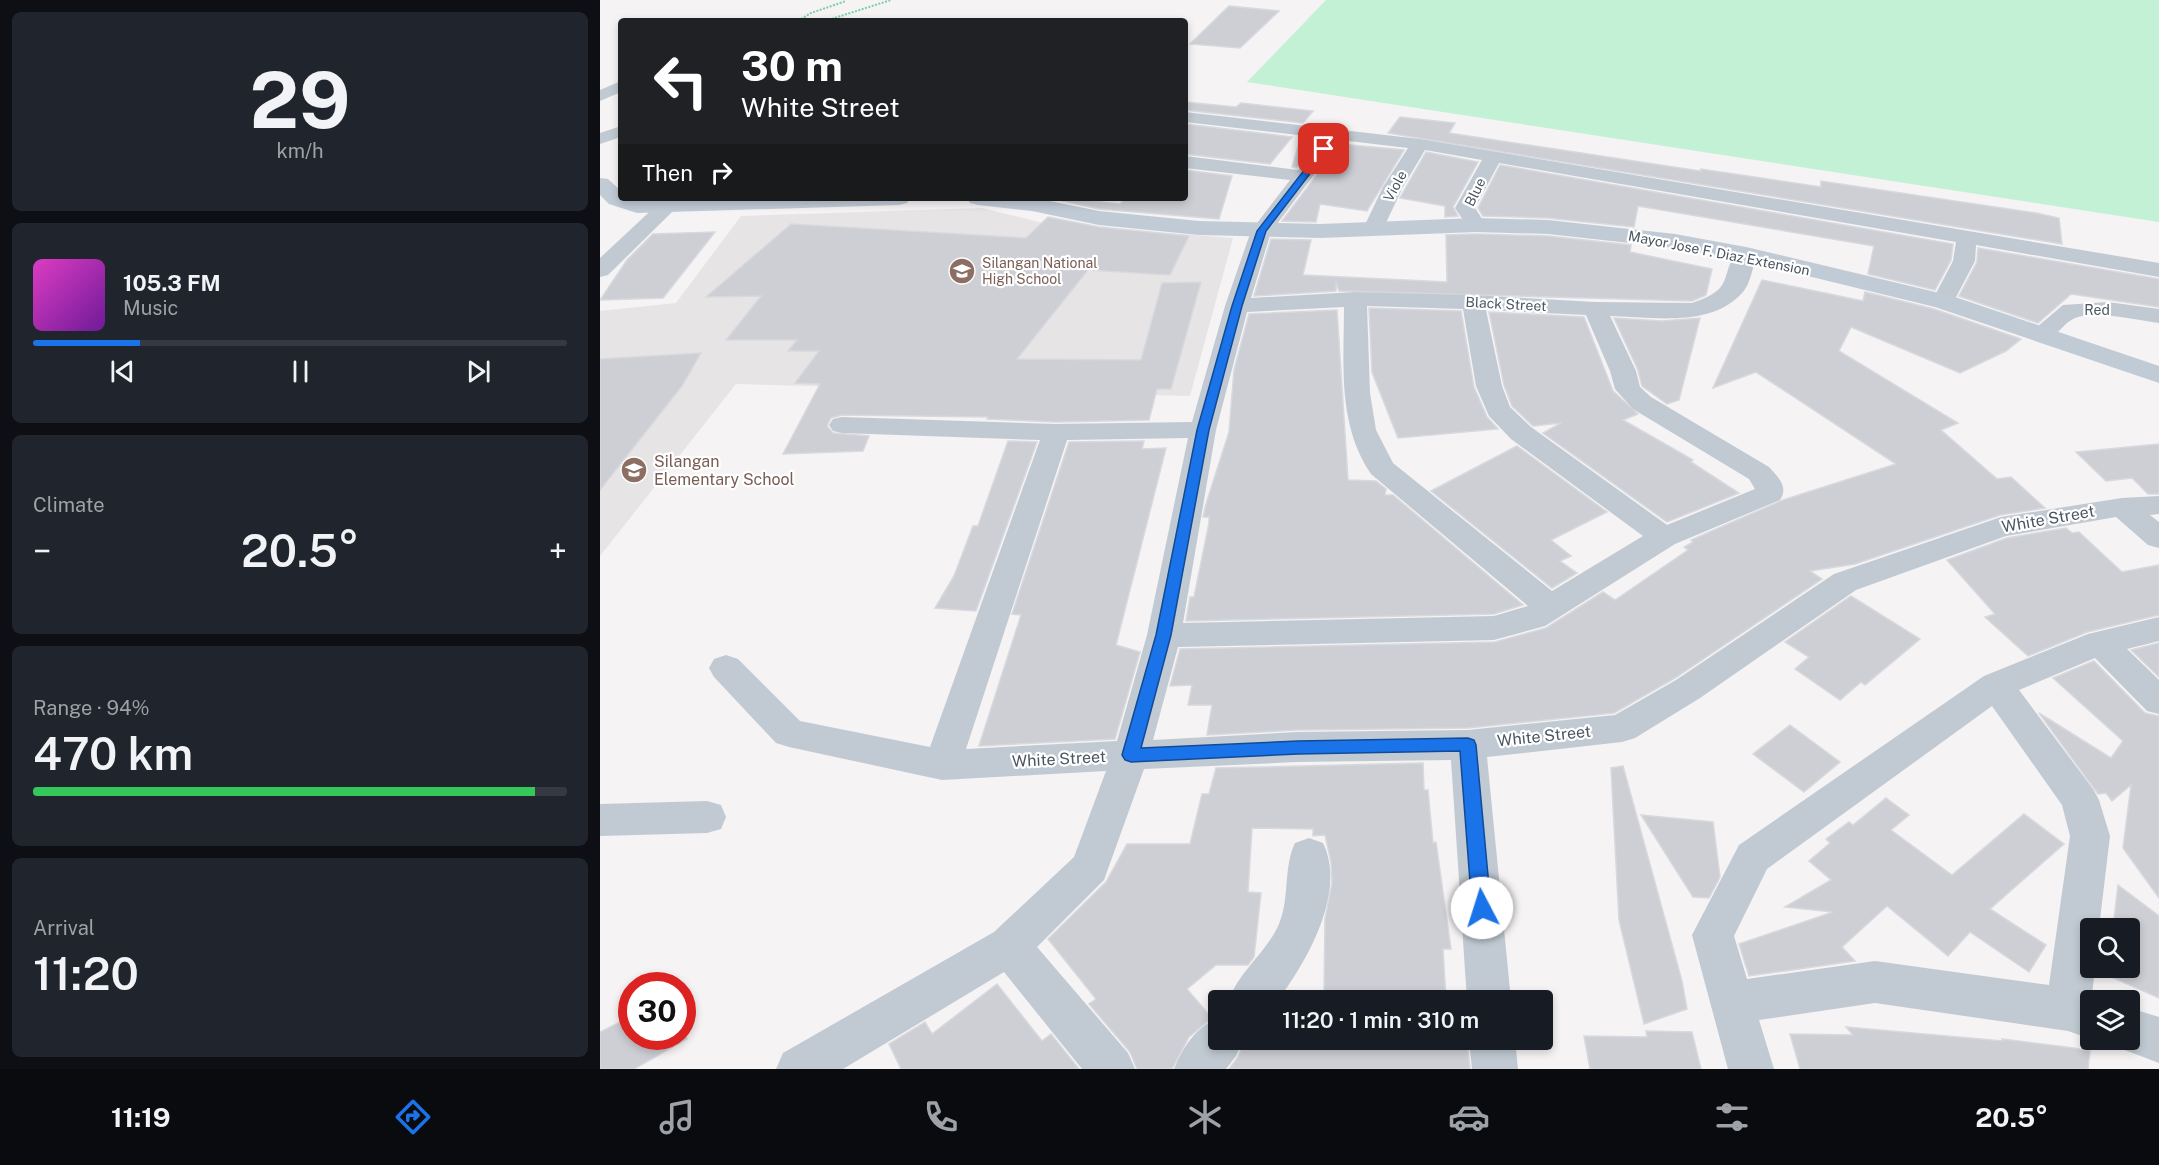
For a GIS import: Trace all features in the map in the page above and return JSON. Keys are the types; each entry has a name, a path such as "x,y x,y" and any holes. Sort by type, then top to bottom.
{"street":[{"path":"600,96 618,79"},
{"path":"1188,117 1420,144 2159,270"},
{"path":"600,139 618,132"},
{"path":"799,1069 1009,946 1090,868 1131,755 1164,635 1203,430 1237,306 1261,231 1335,135"},
{"name":"Viole","path":"1372,229 1393,187 1420,144"},
{"name":"Blue","path":"1476,225 1465,208 1493,158"},
{"path":"1188,162 1304,176"},
{"path":"603,190 618,199"},
{"path":"621,201 626,204 667,206 772,201"},
{"name":"Mayor Jose F. Diaz Extension","path":"997,201 1144,224 1261,231 1476,225 1548,227 1675,241 1746,255 1943,301 2042,333 2159,375"},
{"path":"600,270 667,206"},
{"path":"1943,301 1964,261 1967,236"},
{"name":"Black Street","path":"1237,306 1355,299 1473,302 1595,309 1695,310 1714,303 1734,290 1746,255"},
{"path":"1355,299 1357,393 1363,430 1381,468 1549,606"},
{"path":"1473,302 1489,387 1497,410 1521,433 1664,537"},
{"path":"1164,635 1494,628 1533,618 1664,537 1770,494 1769,484 1759,473 1642,403 1628,389 1623,370 1595,309"},
{"name":"Red","path":"2042,333 2071,310 2108,309 2159,316"},
{"path":"842,425 1056,432 1203,430"},
{"path":"942,765 1056,432"},
{"name":"White Street","path":"726,668 789,733 942,765 1298,747 1468,745 1623,728 1688,689 1845,582 2001,526 2122,507 2159,505"},
{"path":"2122,507 2159,538"},
{"path":"1751,1069 1713,935 1753,857 1996,685 2100,643 2159,629"},
{"path":"2100,643 2159,701"},
{"path":"1732,1002 1875,982 2079,1013 2090,836 2080,800 1996,685"},
{"path":"1468,745 1488,990"},
{"path":"600,820 707,817"},
{"path":"1259,990 1288,954 1303,920 1309,887 1309,855"},
{"path":"1009,946 1112,1069"},
{"path":"2140,1033 2159,1040"},
{"path":"1197,1069 1212,1050"},
{"path":"1493,1050 1495,1069"}],"path":[{"path":"834,18 891,0"},
{"path":"803,18 811,13 846,2"}],"shaded area":[{"name":"Silangan National High School","path":"982,208 1047,224 1233,238 1190,396 736,384 600,556 600,311 676,303 741,216"}],"green space":[{"path":"1326,0 2159,0 2159,222 1247,82"}],"building":[{"path":"1229,6 1279,11 1240,48 1190,44"},
{"path":"1188,102 1236,107 1241,103 1313,111 1303,123 1188,110"},
{"path":"1400,117 1455,123 1449,133 1700,171 1701,169 1821,187 1821,181 2036,213 2059,218 2062,244 1388,133"},
{"path":"1188,124 1292,137 1270,164 1188,154"},
{"path":"1300,140 1317,141 1297,168 1292,167"},
{"path":"1340,144 1404,150 1367,211 1320,204 1316,222 1282,221"},
{"path":"1426,152 1478,162 1453,207 1458,216 1445,217 1445,206 1400,198"},
{"path":"1500,165 1953,244 1951,260 1935,290 1868,274 1874,246 1638,206 1634,227 1548,218 1483,216 1478,208"},
{"path":"1188,170 1232,176 1219,219 1099,209 1063,201 1120,204 1123,201 1188,201"},
{"name":"Silangan National High School","path":"1048,217 1099,227 1189,236 1170,275 1088,270 1017,359 1141,360 1162,283 1201,282 1171,389 1157,389 1149,420 1056,422 987,419 988,417 842,415 831,418 827,426 833,433 869,436 863,451 783,454 820,384 795,383 819,351 788,351 797,340 726,340 761,296 706,297 791,224 1026,238"},
{"path":"715,232 663,298 600,300 627,260 653,234"},
{"path":"1446,235 1548,236 1631,245 1630,252 1712,269 1706,295 1692,301 1339,291 1336,282 1336,291 1254,296 1271,239 1311,240 1303,275 1447,282"},
{"path":"1978,248 2159,279 2159,307 2071,294 2038,323 1959,296 1977,262"},
{"path":"1762,280 1863,301 1865,292 1934,309 2021,339 2006,351 1960,373 1851,327 1839,351 1958,423 1941,430 1997,479 2011,477 2045,508 2000,515 1855,564 1810,571 1822,579 1675,678 1614,713 1468,728 1297,730 1207,735 1212,705 1188,705 1192,685 1170,686 1180,649 1495,642 1546,628 1603,592 1615,600 1688,550 1684,547 1693,542 1691,540 1783,500 1896,464 1756,372 1713,388"},
{"path":"1369,308 1461,311 1474,387 1487,417 1498,429 1398,438 1372,372"},
{"path":"1337,310 1348,480 1376,481 1386,489 1385,495 1393,495 1523,605 1494,614 1186,621 1190,597 1194,597 1209,523 1209,517 1203,517 1229,432 1234,370 1249,314"},
{"path":"1489,312 1584,317 1613,391 1638,414 1623,420 1693,460 1691,462 1739,493 1667,522 1543,433 1561,423 1533,426 1512,406 1504,385"},
{"path":"1614,318 1662,321 1700,318 1679,400 1667,404 1642,386 1638,370"},
{"path":"701,353 682,386 600,490 600,359"},
{"path":"1008,441 1037,442 976,611 935,608 954,576 973,526 978,526"},
{"path":"1144,441 1142,449 1166,448 1116,645 1140,652 1115,739 979,746 1021,615 1012,614 1069,442"},
{"path":"2159,444 2159,494 2148,494 2132,478 2106,481 2076,452"},
{"path":"1517,446 1607,512 1551,540 1571,556 1560,561 1577,573 1552,588 1431,491"},
{"path":"2066,528 2072,533 2079,532 2122,572 2159,565 2159,615 2087,632 2028,656 1985,617 1995,614 1947,560 2007,538"},
{"path":"1851,596 1920,639 1865,685 1861,682 1840,700 1795,669 1809,657 1785,642"},
{"path":"2159,643 2159,677 2131,650"},
{"path":"2094,661 2145,713 2159,716 2159,898 2123,848 2131,785 2112,801 2106,793 2098,794 2039,713 2111,758 2123,741 2053,678"},
{"path":"1790,725 1840,762 1804,792 1753,754"},
{"path":"1423,763 1424,790 1428,790 1433,843 1436,842 1451,949 1443,949 1445,990 1324,990 1325,919 1332,883 1331,862 1325,835 1313,836 1313,829 1252,828 1248,892 1261,893 1254,957 1248,965 1216,965 1187,989 1208,1013 1208,1021 1189,1037 1172,1069 1137,1069 1130,1052 1089,1004 1096,999 1048,939 1106,882 1127,844 1190,844 1202,794 1209,794 1216,768"},
{"path":"1623,766 1682,981 1687,1009 1644,1024 1619,920 1611,768"},
{"path":"1886,798 1909,815 1891,830 1952,875 2024,814 2064,844 1990,909 2046,945 2029,972 1970,932 1948,956 1887,906 1842,947 1855,961 1749,976 1739,944 1833,912 1785,907 1831,880 1809,861 1830,843 1826,839 1849,822 1853,825"},
{"path":"1641,815 1713,822 1720,877 1709,898 1693,897"},
{"path":"2118,885 2159,916 2159,998 2114,978 2140,978 2140,918 2114,918"},
{"path":"997,984 1042,1041 1051,1034 1079,1069 901,1069 889,1044 925,1022 932,1034"},
{"path":"618,1023 618,1050 668,1050 634,1069 600,1069 600,1032"},
{"path":"1846,1027 2003,1041 2002,1039 2090,1051 2088,1069 1800,1069 1790,1034 1853,1035"},
{"path":"1646,1031 1692,1032 1701,1069 1590,1069 1584,1036 1647,1037"},
{"path":"1241,1050 1468,1050 1470,1069 1229,1069"}],"place":[{"name":"Silangan National High School","path":"962,271"},
{"name":"Silangan Elementary School","path":"634,470"}],"route":[{"path":"1324,149 1261,231 1237,306 1203,430 1164,635 1131,755 1298,747 1468,745 1482,908"}]}
